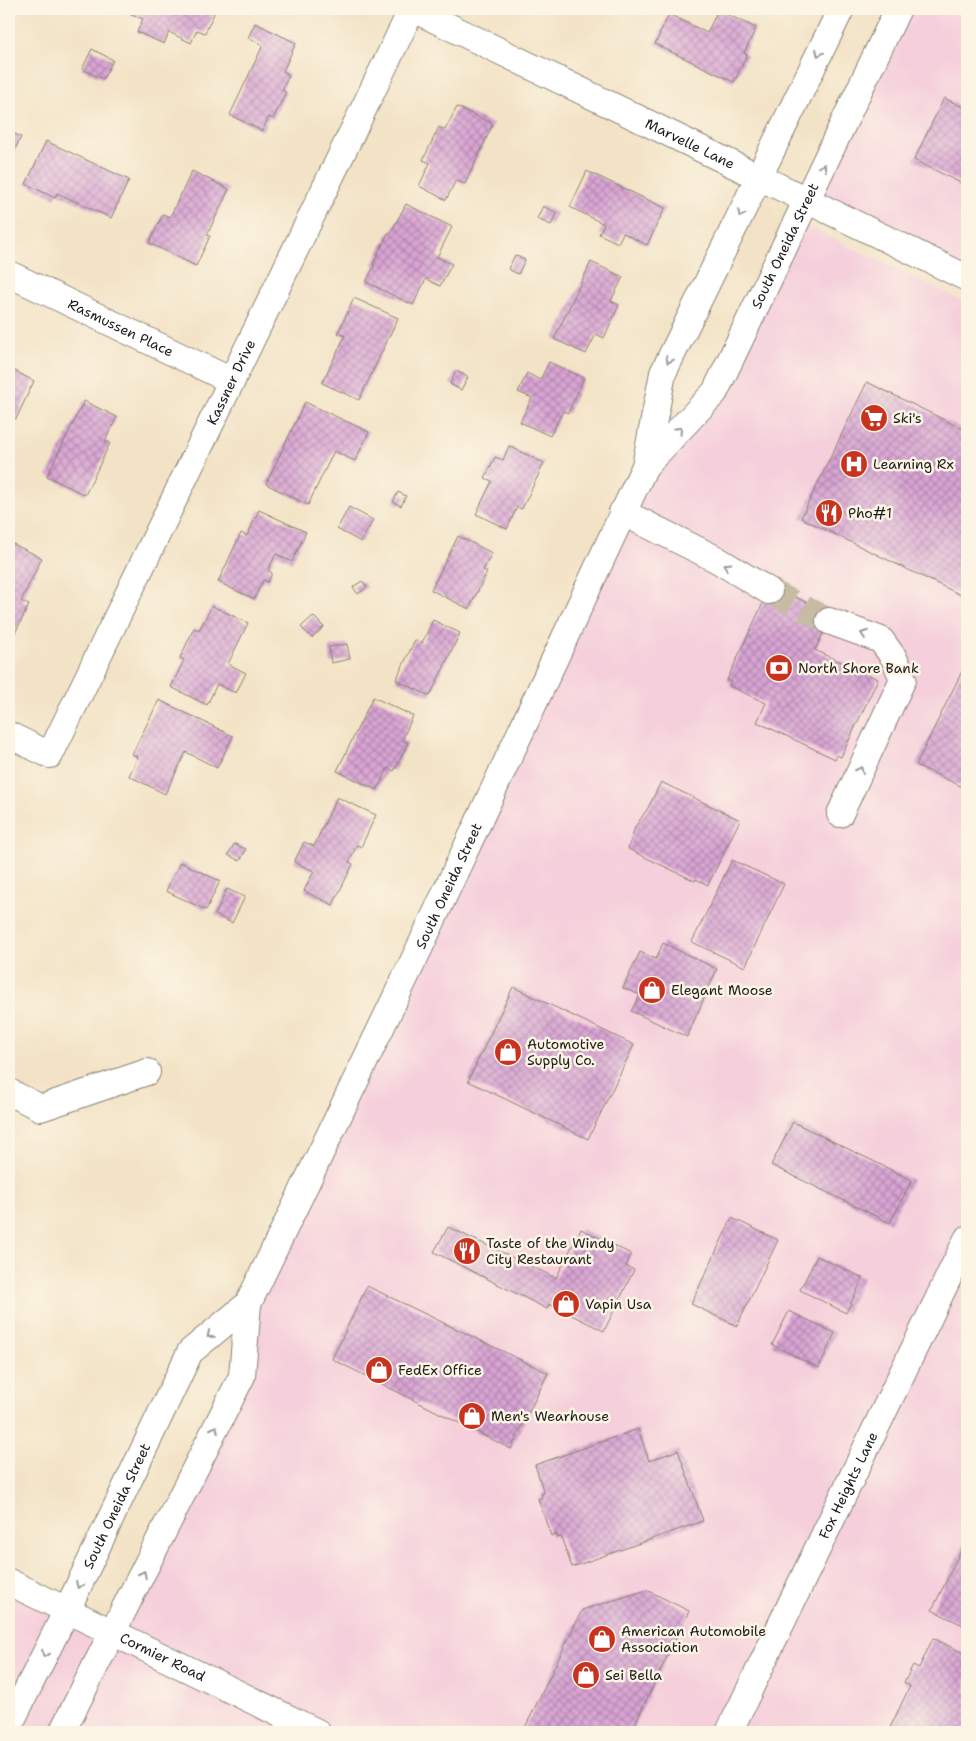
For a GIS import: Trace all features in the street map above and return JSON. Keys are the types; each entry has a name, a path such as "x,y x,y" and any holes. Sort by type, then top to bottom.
{"street":[{"name":"Marvelle Lane","path":"412,9 967,278"},
{"name":"Kassner Drive","path":"9,735 50,755 412,9"},
{"name":"South Oneida Street","path":"62,1732 242,1376 248,1304 419,949 645,466 663,373 841,9"},
{"name":"South Oneida Street","path":"645,466 715,392 898,9"},
{"name":"Rasmussen Place","path":"9,274 232,381"},
{"path":"622,512 716,558 769,591"},
{"path":"829,621 881,640 894,658 903,679 840,814"},
{"path":"9,1092 42,1108 147,1072"},
{"name":"Fox Heights Lane","path":"728,1732 967,1239"},
{"name":"South Oneida Street","path":"9,1726 67,1610 190,1352 248,1304"},
{"name":"Cormier Road","path":"9,1582 317,1732"}],"shaded area":[{"path":"898,9 967,9 967,278 807,200"},
{"path":"797,221 967,303 967,1732 9,1732 9,1582 112,1633 242,1376 248,1304 622,512 715,392"}],"building":[{"path":"120,9 216,9 205,33 197,30 191,43 169,32 164,44 137,32 143,19"},
{"path":"718,10 756,28 744,53 747,55 734,82 655,44 669,14 707,33"},
{"path":"255,23 296,43 283,71 289,75 282,90 286,92 273,119 269,117 262,131 230,115 263,45 248,38"},
{"path":"92,49 113,60 103,79 82,69"},
{"path":"944,98 967,109 967,186 914,160"},
{"path":"457,107 493,124 465,184 456,180 446,200 419,186 430,163 423,160 439,127 445,130"},
{"path":"9,131 21,137 9,162"},
{"path":"46,141 129,180 111,218 57,193 55,198 26,184"},
{"path":"192,171 229,189 207,235 210,236 196,266 149,243 163,214 170,217"},
{"path":"587,171 665,208 647,245 623,233 618,243 599,234 604,224 570,207"},
{"path":"406,204 452,227 437,257 452,264 440,286 426,279 413,305 366,282 388,233 390,234"},
{"path":"543,206 557,213 551,225 537,219"},
{"path":"515,255 525,260 518,274 508,269"},
{"path":"591,262 623,277 611,301 619,305 604,338 596,334 586,354 554,339"},
{"path":"354,298 398,318 359,400 322,383 345,336 338,333"},
{"path":"549,362 584,378 568,413 563,411 550,436 520,422 532,398 518,392 527,373 540,380"},
{"path":"9,368 34,381 16,419 9,416"},
{"path":"456,371 468,377 461,390 450,384"},
{"path":"867,382 967,431 967,598 801,518"},
{"path":"84,401 117,417 105,441 110,443 85,495 47,476"},
{"path":"305,402 369,432 355,461 334,451 308,505 266,484"},
{"path":"509,446 544,463 522,509 517,507 507,529 476,514 492,481 485,478 495,457 503,460"},
{"path":"398,492 406,496 401,506 393,502"},
{"path":"349,507 373,520 361,542 337,529"},
{"path":"259,510 306,532 292,562 276,554 268,570 272,573 268,582 263,580 254,599 218,582 241,533 247,536"},
{"path":"458,536 492,553 483,570 487,572 469,609 431,590"},
{"path":"9,542 42,558 21,601 29,605 12,639 9,638"},
{"path":"362,581 367,587 358,594 353,587"},
{"path":"771,586 832,614 815,650 878,679 841,757 837,755 835,759 757,722 766,703 729,686 731,682 727,680"},
{"path":"212,606 248,623 228,664 246,673 236,693 217,684 207,705 171,687 184,660 180,658 194,628 199,630"},
{"path":"313,616 324,627 312,638 301,627"},
{"path":"433,620 460,633 430,696 396,680 415,640 422,643"},
{"path":"347,644 350,659 331,663 329,647"},
{"path":"967,661 967,789 916,765"},
{"path":"373,697 413,716 402,740 408,743 394,771 388,768 377,790 337,771"},
{"path":"159,700 233,736 217,768 186,752 165,794 129,776 138,757 132,754"},
{"path":"661,782 740,820 708,885 696,879 695,881 628,849 635,827 648,808"},
{"path":"337,797 376,815 361,847 357,845 349,862 353,864 333,905 304,891 314,871 294,862 304,842 314,846"},
{"path":"234,844 246,849 240,861 228,855"},
{"path":"732,860 784,884 745,967 692,942"},
{"path":"180,862 220,881 206,910 166,891"},
{"path":"227,889 245,897 232,923 215,915"},
{"path":"663,943 717,969 687,1037 631,1011 640,995 623,988 640,952 656,959"},
{"path":"513,987 634,1045 588,1139 468,1081"},
{"path":"793,1122 912,1180 890,1223 771,1165"},
{"path":"732,1218 778,1240 737,1326 691,1304"},
{"path":"448,1227 556,1278 581,1229 631,1254 626,1266 634,1270 604,1331 549,1304 547,1309 434,1252"},
{"path":"817,1256 863,1278 846,1313 800,1290"},
{"path":"367,1286 548,1373 511,1449 332,1359"},
{"path":"789,1311 835,1333 819,1368 772,1345"},
{"path":"638,1429 649,1461 678,1450 703,1521 572,1567 561,1537 557,1538 556,1534 551,1536 538,1499 542,1498 541,1494 544,1493 535,1465"},
{"path":"967,1538 967,1627 932,1610"},
{"path":"647,1590 689,1611 631,1732 523,1732 582,1610"},
{"path":"933,1638 967,1655 967,1725 964,1732 888,1732 910,1686 904,1683 913,1665 919,1668"}],"tunnel":[{"path":"769,591 829,621"}],"place":[{"name":"Ski's","path":"874,418"},
{"name":"Learning Rx","path":"854,464"},
{"name":"Pho#1","path":"829,513"},
{"name":"North Shore Bank","path":"779,668"},
{"name":"Elegant Moose","path":"652,990"},
{"name":"Automotive Supply Co.","path":"508,1052"},
{"name":"Taste of the Windy City Restaurant","path":"467,1251"},
{"name":"Vapin Usa","path":"566,1304"},
{"name":"FedEx Office","path":"379,1370"},
{"name":"Men's Wearhouse","path":"472,1416"},
{"name":"American Automobile Association","path":"602,1639"},
{"name":"Sei Bella","path":"586,1675"}]}
